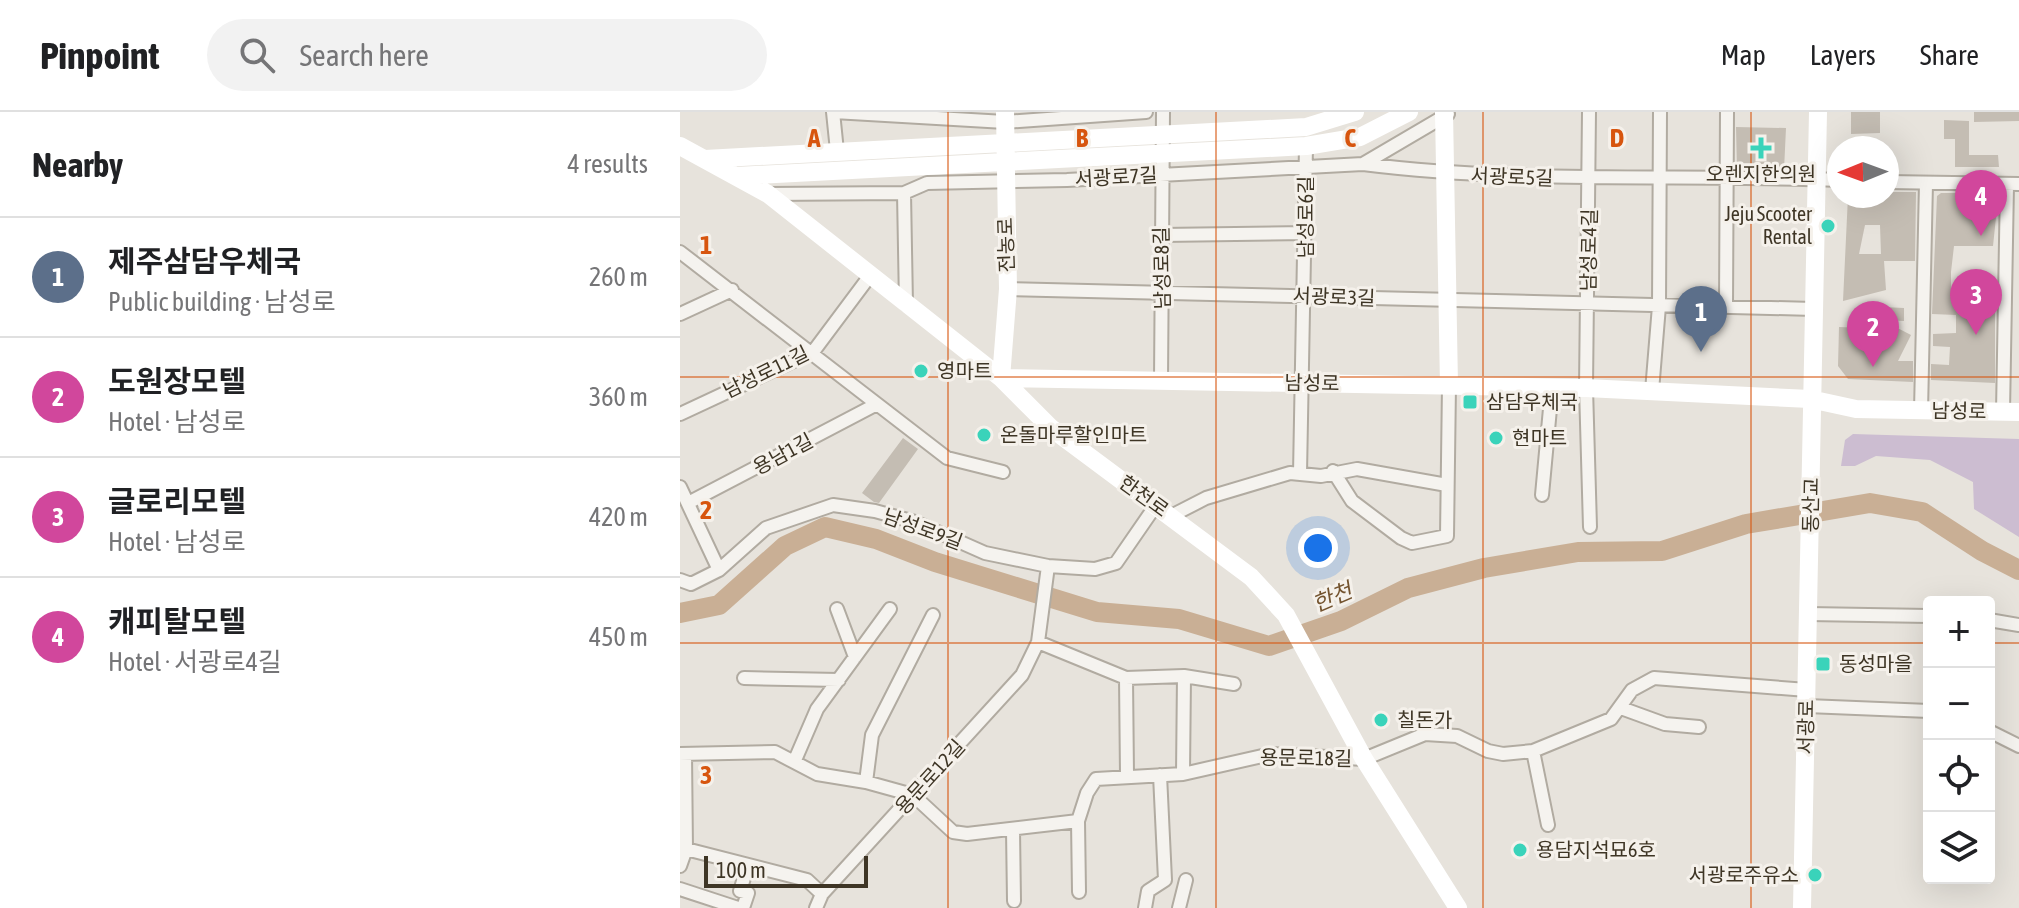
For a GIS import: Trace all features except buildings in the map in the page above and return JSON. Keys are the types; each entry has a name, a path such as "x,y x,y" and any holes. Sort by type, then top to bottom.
{"street":[{"path":"837,151 834,112 1005,117 1146,112"},
{"name":"남성로8길","path":"1161,381 1163,112"},
{"path":"705,159 1306,127 1355,112"},
{"path":"738,176 1004,173 1162,156 1306,146 1360,137 1409,112"},
{"name":"남성로4길","path":"1589,112 1586,388 1590,527"},
{"path":"1652,391 1659,306 1660,112"},
{"path":"1726,307 1727,112"},
{"path":"1810,399 1818,112"},
{"path":"1333,471 1352,501 1412,543 1447,536 1449,301 1446,113"},
{"name":"서광로7길","path":"768,194 904,193 927,183 1004,173 1161,175 1257,168 1305,170 1363,164 1446,113"},
{"name":"전농로","path":"1001,378 1008,289 1005,117"},
{"path":"680,146 768,194 869,277 1001,378"},
{"name":"남성로6길","path":"1300,474 1306,295 1306,146"},
{"name":"서광로5길","path":"1363,164 1446,174 1590,180 1827,179"},
{"path":"1899,182 2013,184 2011,412"},
{"path":"1921,411 1926,183"},
{"path":"904,193 906,304"},
{"path":"1162,235 1306,233"},
{"path":"680,252 947,458 1003,472"},
{"name":"남성로11길","path":"680,414 813,352 869,277"},
{"name":"서광로3길","path":"1008,289 1814,309"},
{"path":"680,314 732,290"},
{"name":"남성로","path":"1001,378 1586,388 1810,399 1856,409 2011,412"},
{"name":"한천로","path":"1001,378 1051,428 1251,577 1286,615 1364,759"},
{"path":"1542,495 1552,387"},
{"name":"동산교","path":"1810,399 1810,546"},
{"name":"용남1길","path":"688,503 877,404"},
{"path":"1163,510 1290,473 1321,476 1333,471 1357,469 1447,485"},
{"path":"680,487 719,570"},
{"name":"남성로9길","path":"680,580 691,584 719,570 766,528 833,505 915,522 985,553 1047,573 1095,569 1116,563 1163,510"},
{"name":"서광로","path":"1802,908 1810,546"},
{"name":"용문로12길","path":"816,908 822,894 1022,675 1038,642 1047,573"},
{"path":"837,609 855,657"},
{"path":"795,760 817,709 890,609"},
{"path":"1808,614 1923,616"},
{"path":"866,782 872,735 933,615"},
{"path":"1995,621 2019,625"},
{"path":"1038,642 1126,678 1184,676 1234,684"},
{"path":"1183,774 1184,676"},
{"path":"744,678 839,680"},
{"path":"1126,678 1127,775"},
{"name":"용문로18길","path":"1078,821 1087,793 1096,779 1183,774 1271,754 1364,759 1425,734 1457,736 1488,751 1503,754 1533,751 1611,719 1632,690 1654,678 1923,710"},
{"path":"1621,708 1665,724 1699,727"},
{"path":"1995,733 2018,742"},
{"path":"1533,751 1548,825"},
{"path":"680,866 686,849 682,754 775,752 817,774 866,782 913,795 953,832 967,834 1013,830 1078,821 1079,892"},
{"path":"1364,759 1452,906"},
{"path":"1145,908 1148,891 1165,880 1160,775"},
{"path":"1013,830 1014,901"},
{"path":"686,849 807,880 822,894"},
{"path":"680,889 740,908 748,893 740,891 748,865"},
{"path":"1179,908 1186,880"}],"shaded area":[{"path":"1853,434 2019,439 2019,537 1974,509 1973,482 1930,460 1876,456 1855,466 1841,466 1845,440"}],"waterway":[{"name":"한천","path":"680,613 719,605 785,546 825,527 876,539 935,562 1097,612 1179,619 1269,646 1341,621 1408,588 1484,568 1578,552 1662,551 1746,524 1870,503 1922,512 1982,551 2019,570"}],"place":[{"name":"오렌지한의원","path":"1761,148"},
{"name":"Jeju Scooter Rental","path":"1828,226"},
{"name":"캐피탈모텔","path":"1981,236"},
{"name":"글로리모텔","path":"1976,335"},
{"name":"제주삼담우체국","path":"1701,352"},
{"name":"도원장모텔","path":"1873,367"},
{"name":"영마트","path":"921,371"},
{"name":"삼담우체국","path":"1470,402"},
{"name":"온돌마루할인마트","path":"984,435"},
{"name":"현마트","path":"1496,438"},
{"name":"동성마을","path":"1823,664"},
{"name":"칠돈가","path":"1381,720"},
{"name":"용담지석묘6호","path":"1520,850"},
{"name":"서광로주유소","path":"1815,875"}]}
